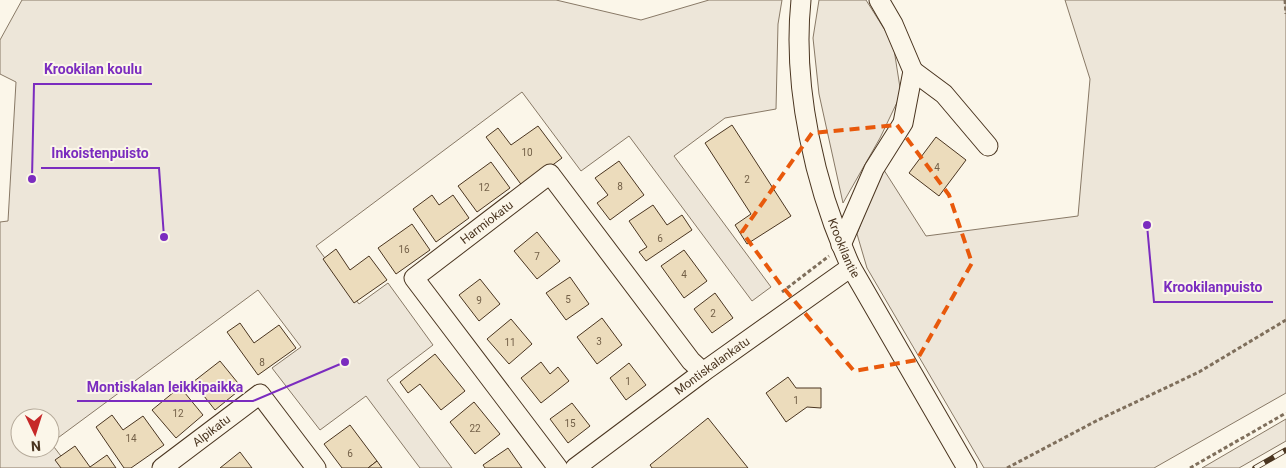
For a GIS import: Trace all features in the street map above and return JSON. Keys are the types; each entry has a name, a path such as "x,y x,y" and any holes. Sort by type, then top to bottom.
{"street":[{"name":"Krookilantie","path":"801,0 799,48 801,84 817,168 841,246 851,267 967,468"},
{"path":"879,0 893,24 913,71 944,94 988,146"},
{"path":"841,246 874,169 903,123 913,71"},
{"name":"Harmiokatu","path":"558,468 414,278 550,174 690,361 703,372"},
{"name":"Montiskalankatu","path":"575,468 703,372 851,267"},
{"name":"Alpikatu","path":"162,468 260,394 316,468"}],"path":[{"path":"1285,0 1286,14"},
{"path":"1007,468 1098,420 1200,372 1286,320"},
{"path":"1190,468 1286,413"}],"highlighted area":[{"path":"897,125 949,195 972,263 917,360 854,371 781,285 742,232 812,133"}],"shaded area":[{"path":"22,0 556,0 641,20 709,0 782,0 778,24 776,109 725,118 674,156 771,287 752,301 629,136 581,171 522,92 316,246 359,304 388,283 433,345 387,380 452,468 420,468 366,396 320,430 272,368 301,347 258,290 60,436 60,408 10,408 10,458 60,458 60,455 70,468 0,468 0,222 8,221 16,82 0,74 0,40"},
{"path":"819,0 866,0 893,43 901,94 880,138 843,203 819,94 813,38"},
{"path":"1065,0 1286,0 1286,393 1154,468 984,468 867,268 857,234 882,167 926,236 1078,216 1090,79"},
{"path":"1286,419 1286,441 1239,468 1202,468"}],"building":[{"path":"732,125 791,216 747,244 735,225 751,214 705,143"},
{"path":"538,126 562,158 523,187 486,137 498,128 511,145"},
{"path":"936,137 966,160 939,196 909,173"},
{"path":"619,161 644,195 610,220 597,203 608,195 595,178"},
{"path":"491,162 510,188 477,212 458,186"},
{"path":"432,195 439,205 453,195 469,218 436,242 413,209"},
{"path":"653,205 667,225 682,215 692,230 646,261 639,252 647,247 629,221"},
{"path":"412,224 430,250 396,274 378,248"},
{"path":"537,232 560,261 537,279 514,251"},
{"path":"336,249 350,270 369,256 387,280 354,303 323,259"},
{"path":"684,250 707,281 684,298 661,266"},
{"path":"570,277 589,304 566,320 546,293"},
{"path":"480,279 500,304 479,321 459,295"},
{"path":"715,293 733,318 712,333 694,309"},
{"path":"602,318 622,345 597,364 577,337"},
{"path":"511,319 532,344 509,364 487,339"},
{"path":"240,323 254,343 279,325 296,348 258,375 227,332"},
{"path":"435,354 465,391 441,410 420,384 408,393 400,382"},
{"path":"220,361 242,388 215,410 193,382"},
{"path":"541,362 550,374 558,367 569,381 541,403 521,378"},
{"path":"629,363 646,385 626,400 610,378"},
{"path":"788,377 796,388 821,388 821,408 807,407 786,422 766,393"},
{"path":"180,387 203,415 176,438 152,410"},
{"path":"474,402 500,434 475,454 450,422"},
{"path":"572,403 590,426 568,443 550,419"},
{"path":"112,415 123,430 143,416 164,445 131,468 124,468 96,427"},
{"path":"708,418 748,468 652,468 650,465"},
{"path":"350,425 377,461 368,468 342,468 324,444"},
{"path":"75,446 90,467 107,455 116,468 61,468 55,460"},
{"path":"508,448 522,468 485,468 483,465"},
{"path":"240,452 252,468 220,468"},
{"path":"377,461 382,468 368,468"}],"railway":[{"path":"1255,468 1286,450"}],"place":[{"name":"Krookilan koulu","path":"32,179"},
{"name":"Krookilanpuisto","path":"1147,225"},
{"name":"Inkoistenpuisto","path":"164,237"},
{"name":"Montiskalan leikkipaikka","path":"345,362"}]}
